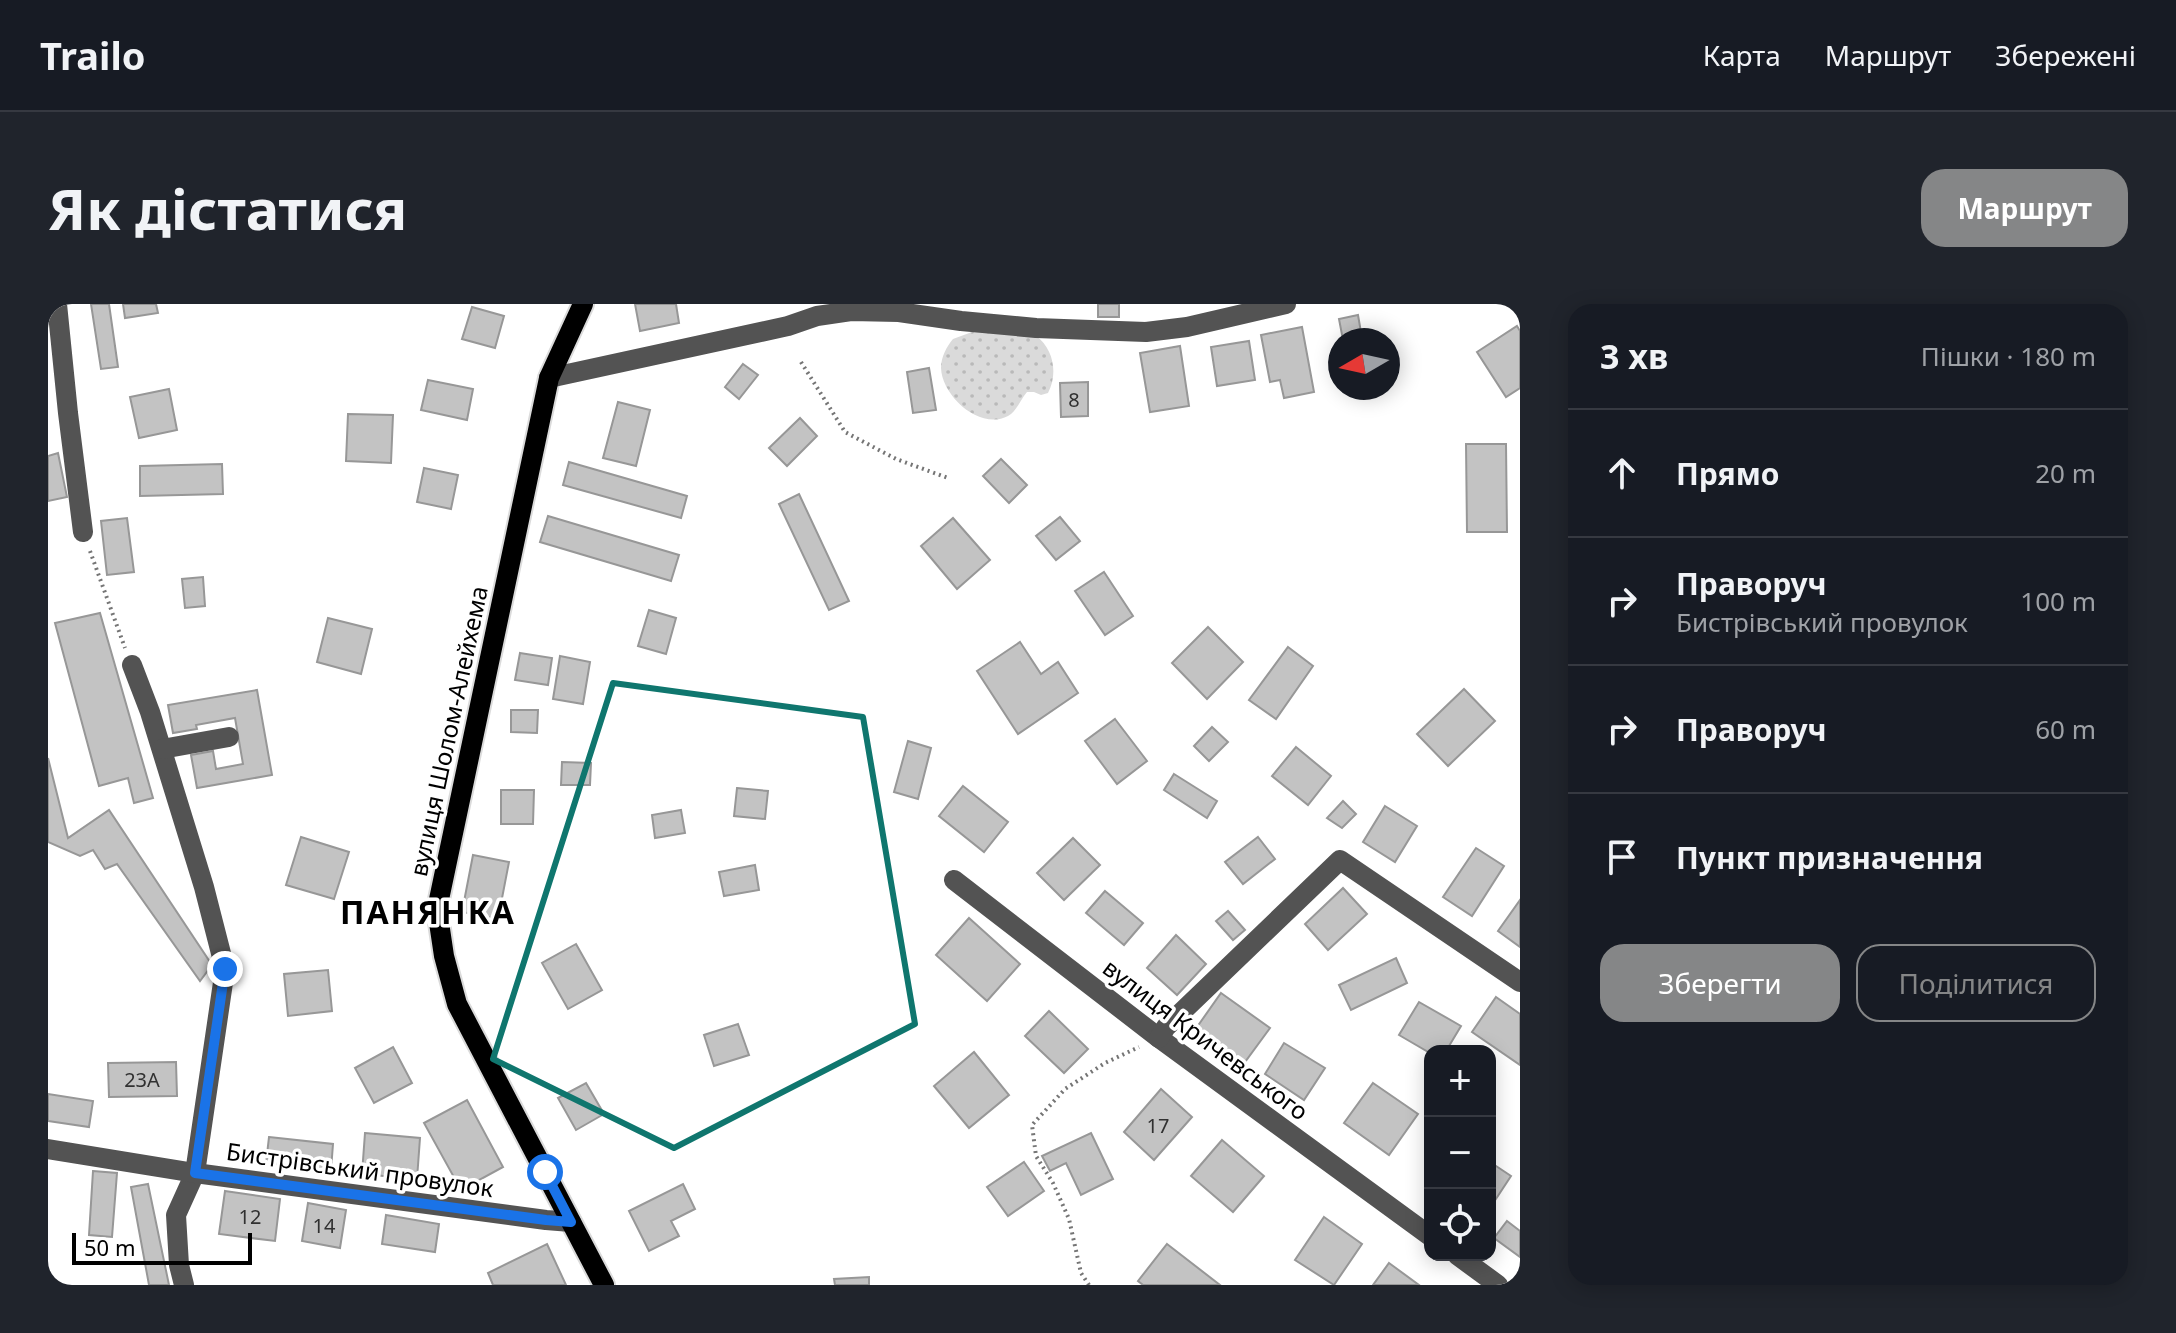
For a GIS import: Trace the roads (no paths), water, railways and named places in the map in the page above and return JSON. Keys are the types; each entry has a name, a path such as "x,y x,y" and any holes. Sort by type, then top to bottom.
{"main road":[{"name":"вулиця Шолом-Алейхема","path":"583,304 549,378 437,909 444,956 457,1004 604,1285"}],"street":[{"path":"57,304 58,415 83,532"},
{"path":"549,378 788,326 817,316 851,311 899,312 1036,328 1146,332 1187,327 1286,304"},
{"path":"132,665 162,749 225,969 195,1173 176,1215 179,1265 184,1285"},
{"path":"162,749 229,737"},
{"path":"1159,1038 1166,1027 1340,860 1520,982"},
{"name":"вулиця Кричевського","path":"954,880 1159,1038 1424,1232"},
{"name":"Бистрівський провулок","path":"48,1149 195,1173 571,1222"},
{"path":"1465,1261 1498,1285"}],"district":[{"name":"ПАНЯНКА","path":"428,911"}]}
